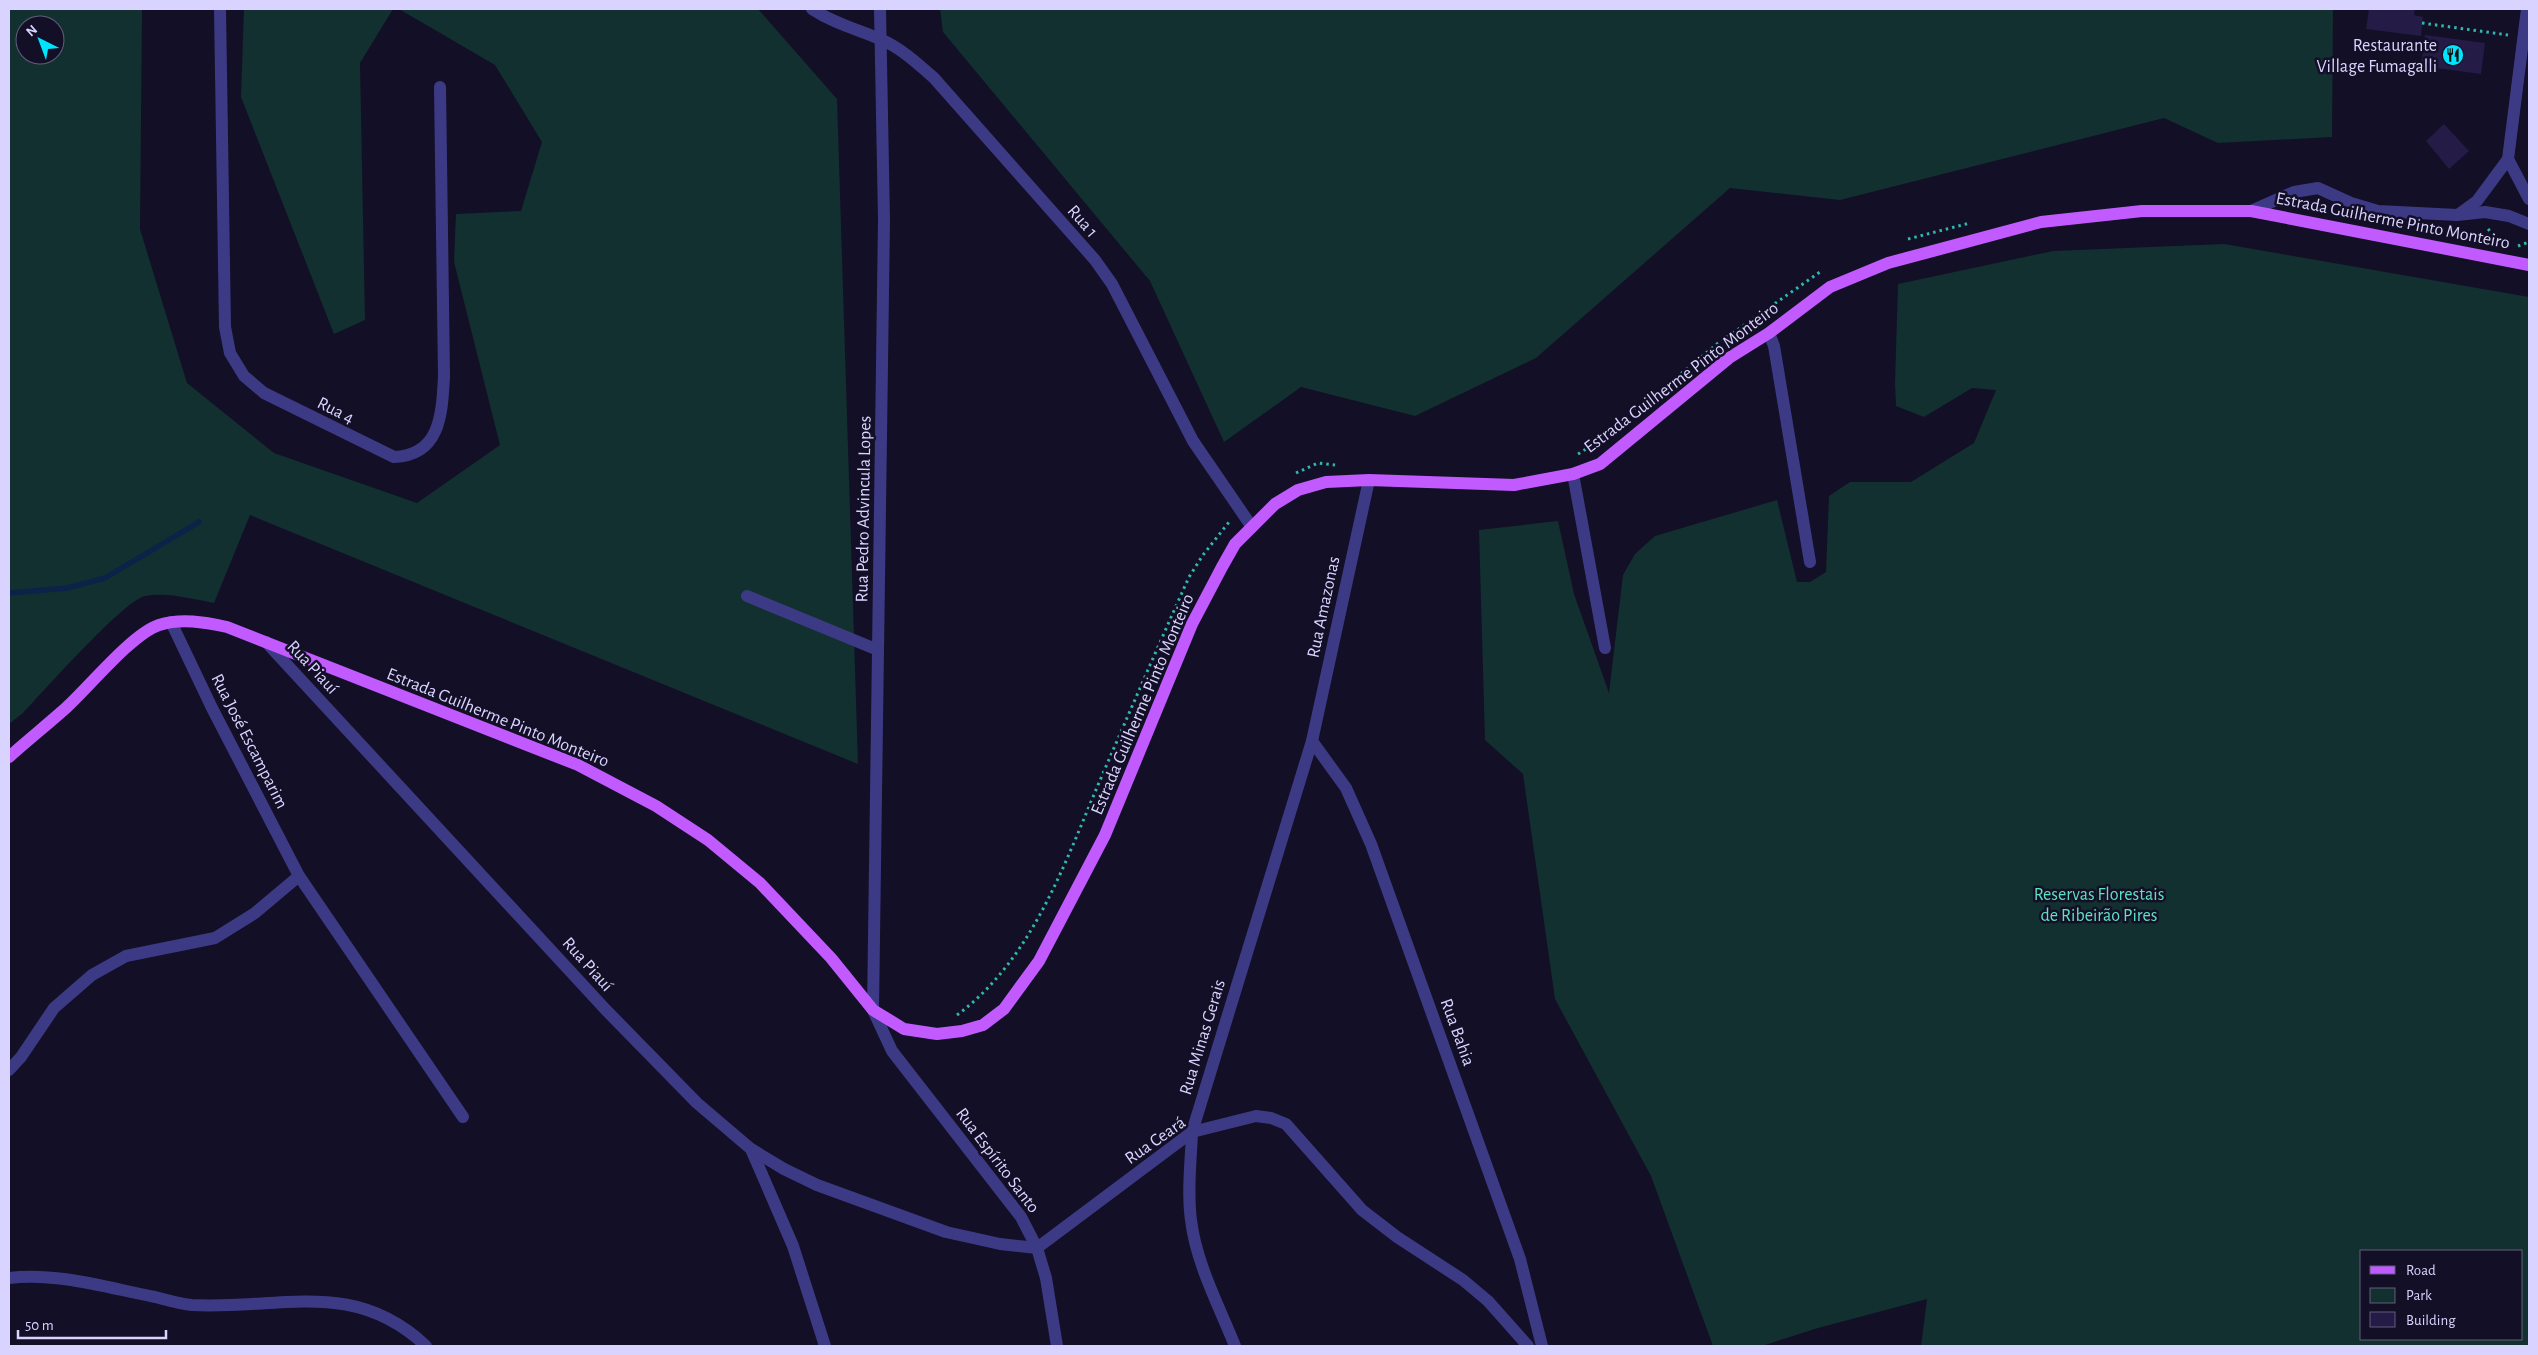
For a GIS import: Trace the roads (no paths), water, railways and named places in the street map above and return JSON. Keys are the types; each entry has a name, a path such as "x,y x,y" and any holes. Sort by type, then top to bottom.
{"main road":[{"name":"Estrada Guilherme Pinto Monteiro","path":"171,622 201,622 227,627 264,640 578,765 656,806 708,840 760,883 830,958 873,1010 904,1029 937,1034 982,1025 1004,1009 1039,961 1105,835 1192,624 1235,544 1275,504 1298,490 1326,482 1369,480 1514,485 1573,474 1600,464 1729,358 1769,333 1830,287 1880,266 2041,222 2142,211 2251,210 2529,265"},
{"path":"9,757 68,707 122,652 156,626 171,622"}],"street":[{"name":"Rua 4","path":"220,9 225,327 230,353 244,376 264,393 394,457 410,456 422,448 434,436 442,417 444,376 440,87"},
{"name":"Rua 1","path":"812,9 850,29 878,38 911,58 934,78 1095,260 1127,310 1193,441 1252,527"},
{"name":"Rua Pedro Advincula Lopes","path":"873,1010 884,220 878,38 880,9"},
{"path":"2457,215 2477,201 2508,159 2527,9"},
{"path":"2508,159 2529,199"},
{"name":"Estrada Guilherme Pinto Monteiro","path":"2251,210 2294,192 2318,188 2351,203 2378,210 2457,215 2474,213 2503,215 2529,224"},
{"path":"1769,333 1774,346 1810,562"},
{"path":"1573,474 1605,648"},
{"name":"Rua Amazonas","path":"1312,741 1369,480"},
{"path":"747,596 878,650"},
{"name":"Rua José Escamparim","path":"171,622 212,708 299,876 464,1117"},
{"name":"Rua Piauí","path":"264,640 606,1010 697,1103 751,1149 793,1246 825,1346"},
{"name":"Rua Minas Gerais","path":"1235,1346 1202,1264 1191,1221 1189,1188 1192,1132 1312,741"},
{"name":"Rua Bahia","path":"1312,741 1346,788 1371,844 1520,1259 1542,1346"},
{"path":"9,1070 21,1057 54,1008 92,975 126,956 215,938 255,913 299,876"},
{"name":"Rua Espírito Santo","path":"873,1010 892,1052 1021,1217 1037,1248 1046,1278 1057,1346"},
{"name":"Rua Ceará","path":"1037,1248 1192,1132 1256,1116 1271,1118 1286,1124 1362,1210 1397,1237 1463,1280 1488,1301 1528,1346"},
{"path":"751,1149 784,1169 817,1185 946,1232 1000,1244 1037,1248"},
{"path":"9,1278 72,1280 191,1305 321,1300 374,1312 396,1322 426,1346"}],"waterway":[{"path":"9,593 67,588 105,578 199,522"}],"place":[{"name":"Restaurante Village Fumagalli","path":"2453,55"}],"park label":[{"name":"Reservas Florestais de Ribeirão Pires","path":"2099,904"}]}
